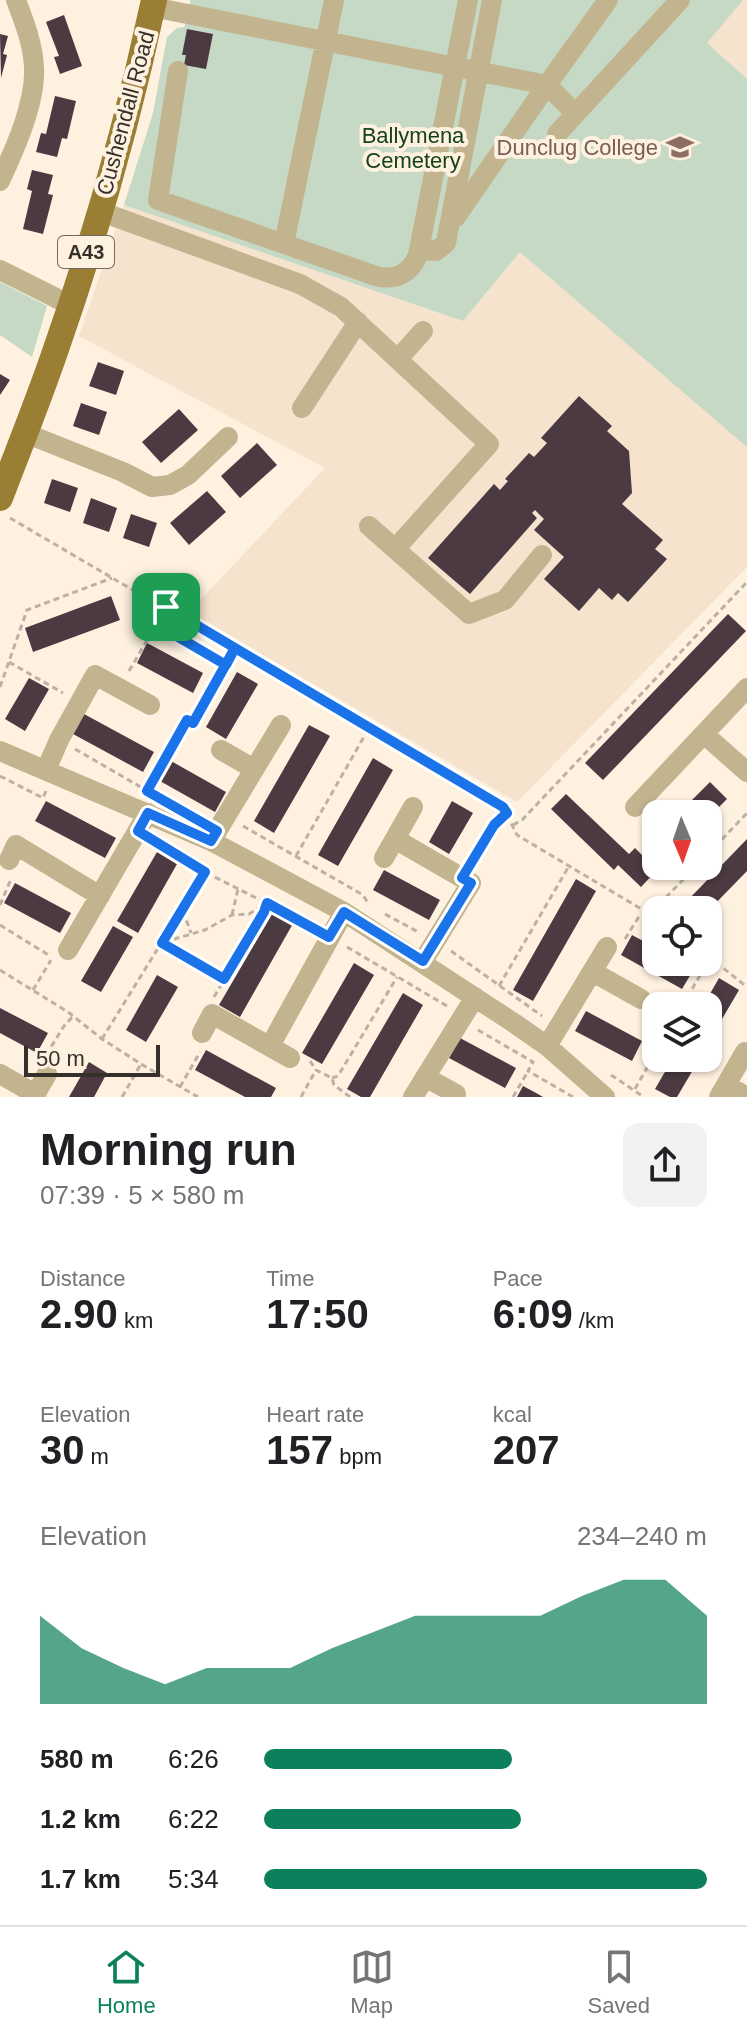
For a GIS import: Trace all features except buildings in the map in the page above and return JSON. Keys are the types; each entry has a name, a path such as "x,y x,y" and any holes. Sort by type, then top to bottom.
{"main road":[{"name":"Cushendall Road","path":"0,498 70,305 99,211 153,4"}],"street":[{"path":"0,181 17,142 34,78 33,55 16,0"},
{"path":"284,244 334,0"},
{"path":"178,71 158,200 390,278 402,275 412,267 419,250 468,0"},
{"path":"419,250 432,252 446,243 492,0"},
{"path":"450,226 608,0"},
{"path":"557,134 680,0"},
{"path":"153,4 199,8 325,41 547,85 575,113"},
{"path":"99,211 300,284 341,307 489,444 396,548"},
{"path":"0,270 70,305"},
{"path":"302,408 358,322"},
{"path":"398,359 423,331"},
{"path":"25,433 123,472 152,487 170,485 188,475 228,437"},
{"path":"369,526 469,614 505,600 542,555"},
{"path":"46,770 95,675 150,705"},
{"path":"635,807 747,688"},
{"path":"211,841 281,725"},
{"path":"704,734 747,772"},
{"path":"221,750 254,769"},
{"path":"0,751 211,841 344,912 423,961 547,1046 605,1097"},
{"path":"384,858 413,807"},
{"path":"68,950 148,814"},
{"path":"395,839 471,883 423,961"},
{"path":"9,860 16,845 100,896"},
{"path":"270,1046 344,912"},
{"path":"547,1046 607,947"},
{"path":"593,972 641,999"},
{"path":"413,1097 475,997"},
{"path":"202,1033 212,1014 290,1058"},
{"path":"745,1052 723,1091 747,1097"},
{"path":"0,1074 34,1096 47,1074"},
{"path":"425,1077 456,1094"}],"path":[{"path":"0,512 503,807 517,835 642,909"},
{"path":"0,687 27,610 112,578"},
{"path":"513,825 522,820 747,582"},
{"path":"118,687 166,607"},
{"path":"156,624 226,665"},
{"path":"235,648 193,723 187,720 147,791 148,814 205,872 329,937 533,1062 513,1097"},
{"path":"9,662 80,703"},
{"path":"296,856 369,727"},
{"path":"59,740 147,791"},
{"path":"462,878 494,825 507,813"},
{"path":"722,839 747,813"},
{"path":"227,817 363,895 370,905"},
{"path":"0,905 14,873 9,860"},
{"path":"499,986 569,866"},
{"path":"102,1039 205,872"},
{"path":"667,896 683,880"},
{"path":"232,915 238,889"},
{"path":"162,943 205,930 232,915 249,914 267,903"},
{"path":"212,1014 212,1001 267,903"},
{"path":"182,910 191,933"},
{"path":"383,913 436,942 558,1028"},
{"path":"607,947 623,944 638,918 642,916"},
{"path":"0,925 53,958 33,990"},
{"path":"162,943 224,979"},
{"path":"722,969 747,987"},
{"path":"0,970 73,1016 102,1039 198,1097"},
{"path":"290,1058 300,1055 311,1061 316,1070 332,1078 338,1076 397,977"},
{"path":"47,1074 44,1059 73,1016"},
{"path":"180,1087 204,1044 202,1033"},
{"path":"122,1097 141,1064"},
{"path":"301,1097 316,1070"},
{"path":"528,1071 573,1097"},
{"path":"635,1089 645,1072"},
{"path":"332,1078 334,1085 350,1097"}],"shaded area":[{"path":"743,0 747,0 747,567 517,802 189,612 325,468 79,336 124,205 463,321 520,252"}],"green space":[{"name":"Ballymena Cemetery","path":"190,0 743,0 707,43 747,79 747,447 520,252 463,321 124,205 153,113 167,37 177,28 184,27 189,16"},
{"path":"0,282 47,306 32,357 0,335"}],"place":[{"name":"Dunclug College","path":"680,147"}],"route":[{"path":"166,607 156,624 226,665 235,648 503,807 507,813 494,825 462,878 471,883 423,961 344,912 329,937 267,903 224,979 162,943 205,872 138,831 148,813 211,841 217,831 147,791 187,720 193,723 235,648 166,607"}]}
